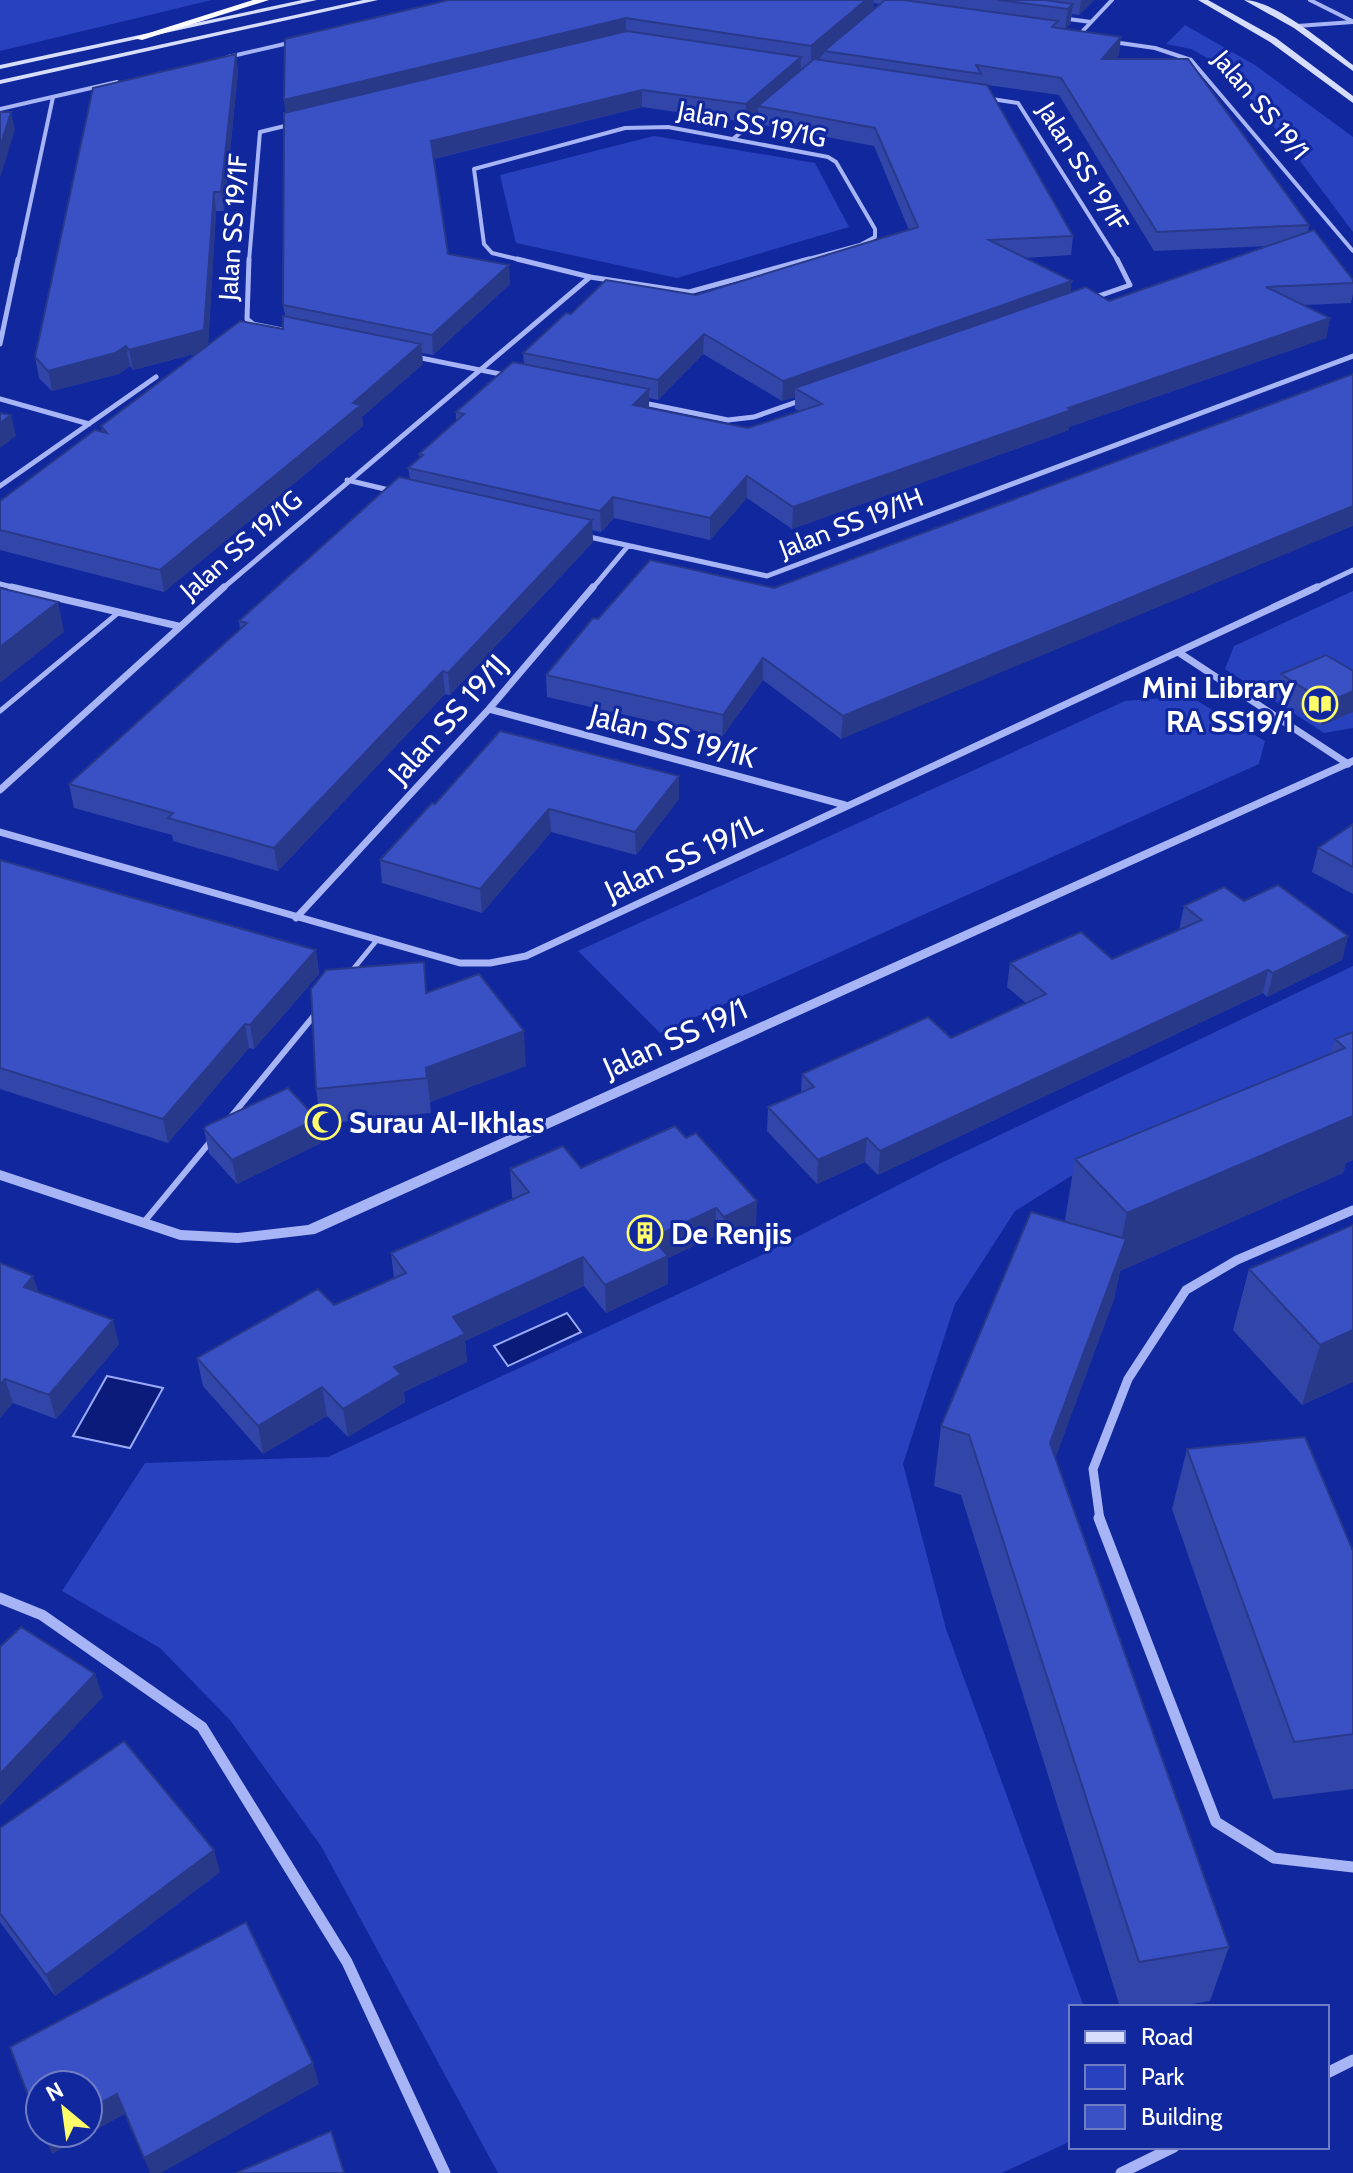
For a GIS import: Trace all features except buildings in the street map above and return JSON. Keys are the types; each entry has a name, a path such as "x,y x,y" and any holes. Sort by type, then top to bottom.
{"highway":[{"path":"138,38 264,0"}],"main road":[{"path":"0,67 313,0"},
{"path":"0,82 374,0"},
{"path":"1202,0 1273,40 1353,100"},
{"path":"1248,0 1297,26 1353,69"}],"street":[{"path":"1078,36 1112,0"},
{"path":"1310,0 1353,22"},
{"path":"1046,16 1091,22"},
{"path":"1297,26 1353,22"},
{"path":"1063,34 1093,38"},
{"name":"Jalan SS 19/1","path":"1109,41 1164,50 1191,60 1353,251"},
{"path":"218,59 295,42"},
{"name":"Jalan SS 19/1F","path":"627,43 1018,103 1129,278 1130,285 754,417 728,420 476,372 253,324 247,319 251,219 260,132 627,43"},
{"path":"804,80 827,60"},
{"path":"0,109 125,80"},
{"path":"0,344 53,97"},
{"path":"733,139 769,109"},
{"name":"Jalan SS 19/1G","path":"668,127 812,153 836,162 875,229 875,237 860,245 689,292 590,277 492,253 484,244 472,175 474,169 625,128 668,127"},
{"name":"Jalan SS 19/1G","path":"0,790 178,626 590,277"},
{"name":"Jalan SS 19/1H","path":"583,535 767,576 1353,356"},
{"path":"0,486 156,377"},
{"path":"0,399 89,424"},
{"path":"347,480 406,494"},
{"name":"Jalan SS 19/1J","path":"296,918 489,709 628,546"},
{"name":"Jalan SS 19/1L","path":"0,832 460,963 490,963 526,956 1353,570"},
{"path":"0,584 178,626"},
{"path":"1178,652 1351,762"},
{"name":"Jalan SS 19/1K","path":"489,709 845,805"},
{"name":"Jalan SS 19/1","path":"0,1175 180,1235 238,1238 310,1230 1351,762"},
{"path":"1353,1210 1237,1260 1186,1290 1128,1379 1093,1469 1099,1518 1216,1822 1274,1858 1353,1867"},
{"path":"0,1598 42,1615 202,1727 347,1962 445,2173"},
{"path":"1329,2072 1353,2060"},
{"path":"1121,2173 1170,2149"}],"lane":[{"path":"0,711 118,613"},
{"path":"347,977 377,940"},
{"path":"225,1124 326,1002"},
{"path":"144,1222 215,1136"}],"green space":[{"path":"0,0 212,0 0,51"},
{"path":"1185,25 1255,65 1353,137 1353,232 1279,133 1223,67 1191,49 1166,44"},
{"path":"654,136 815,163 849,227 677,278 516,243 500,175"},
{"path":"1353,591 1353,728 1324,733 1225,669 1234,646"},
{"path":"1189,696 1265,741 1259,764 660,1033 578,951 1125,701"},
{"path":"1353,966 1353,1061 1071,1176 1015,1211 955,1304 903,1464 946,1629 1083,2005 1069,2005 1069,2142 1002,2173 498,2173 321,1846 230,1720 160,1648 62,1591 145,1463 328,1457 762,1255 941,1163"}],"shaded area":[{"path":"567,1313 581,1332 508,1366 494,1346"},
{"path":"107,1376 163,1388 130,1448 73,1436"}],"place":[{"name":"Mini Library RA SS19/1","path":"1320,704"},
{"name":"Surau Al-Ikhlas","path":"323,1122"},
{"name":"De Renjis","path":"645,1233"}]}
